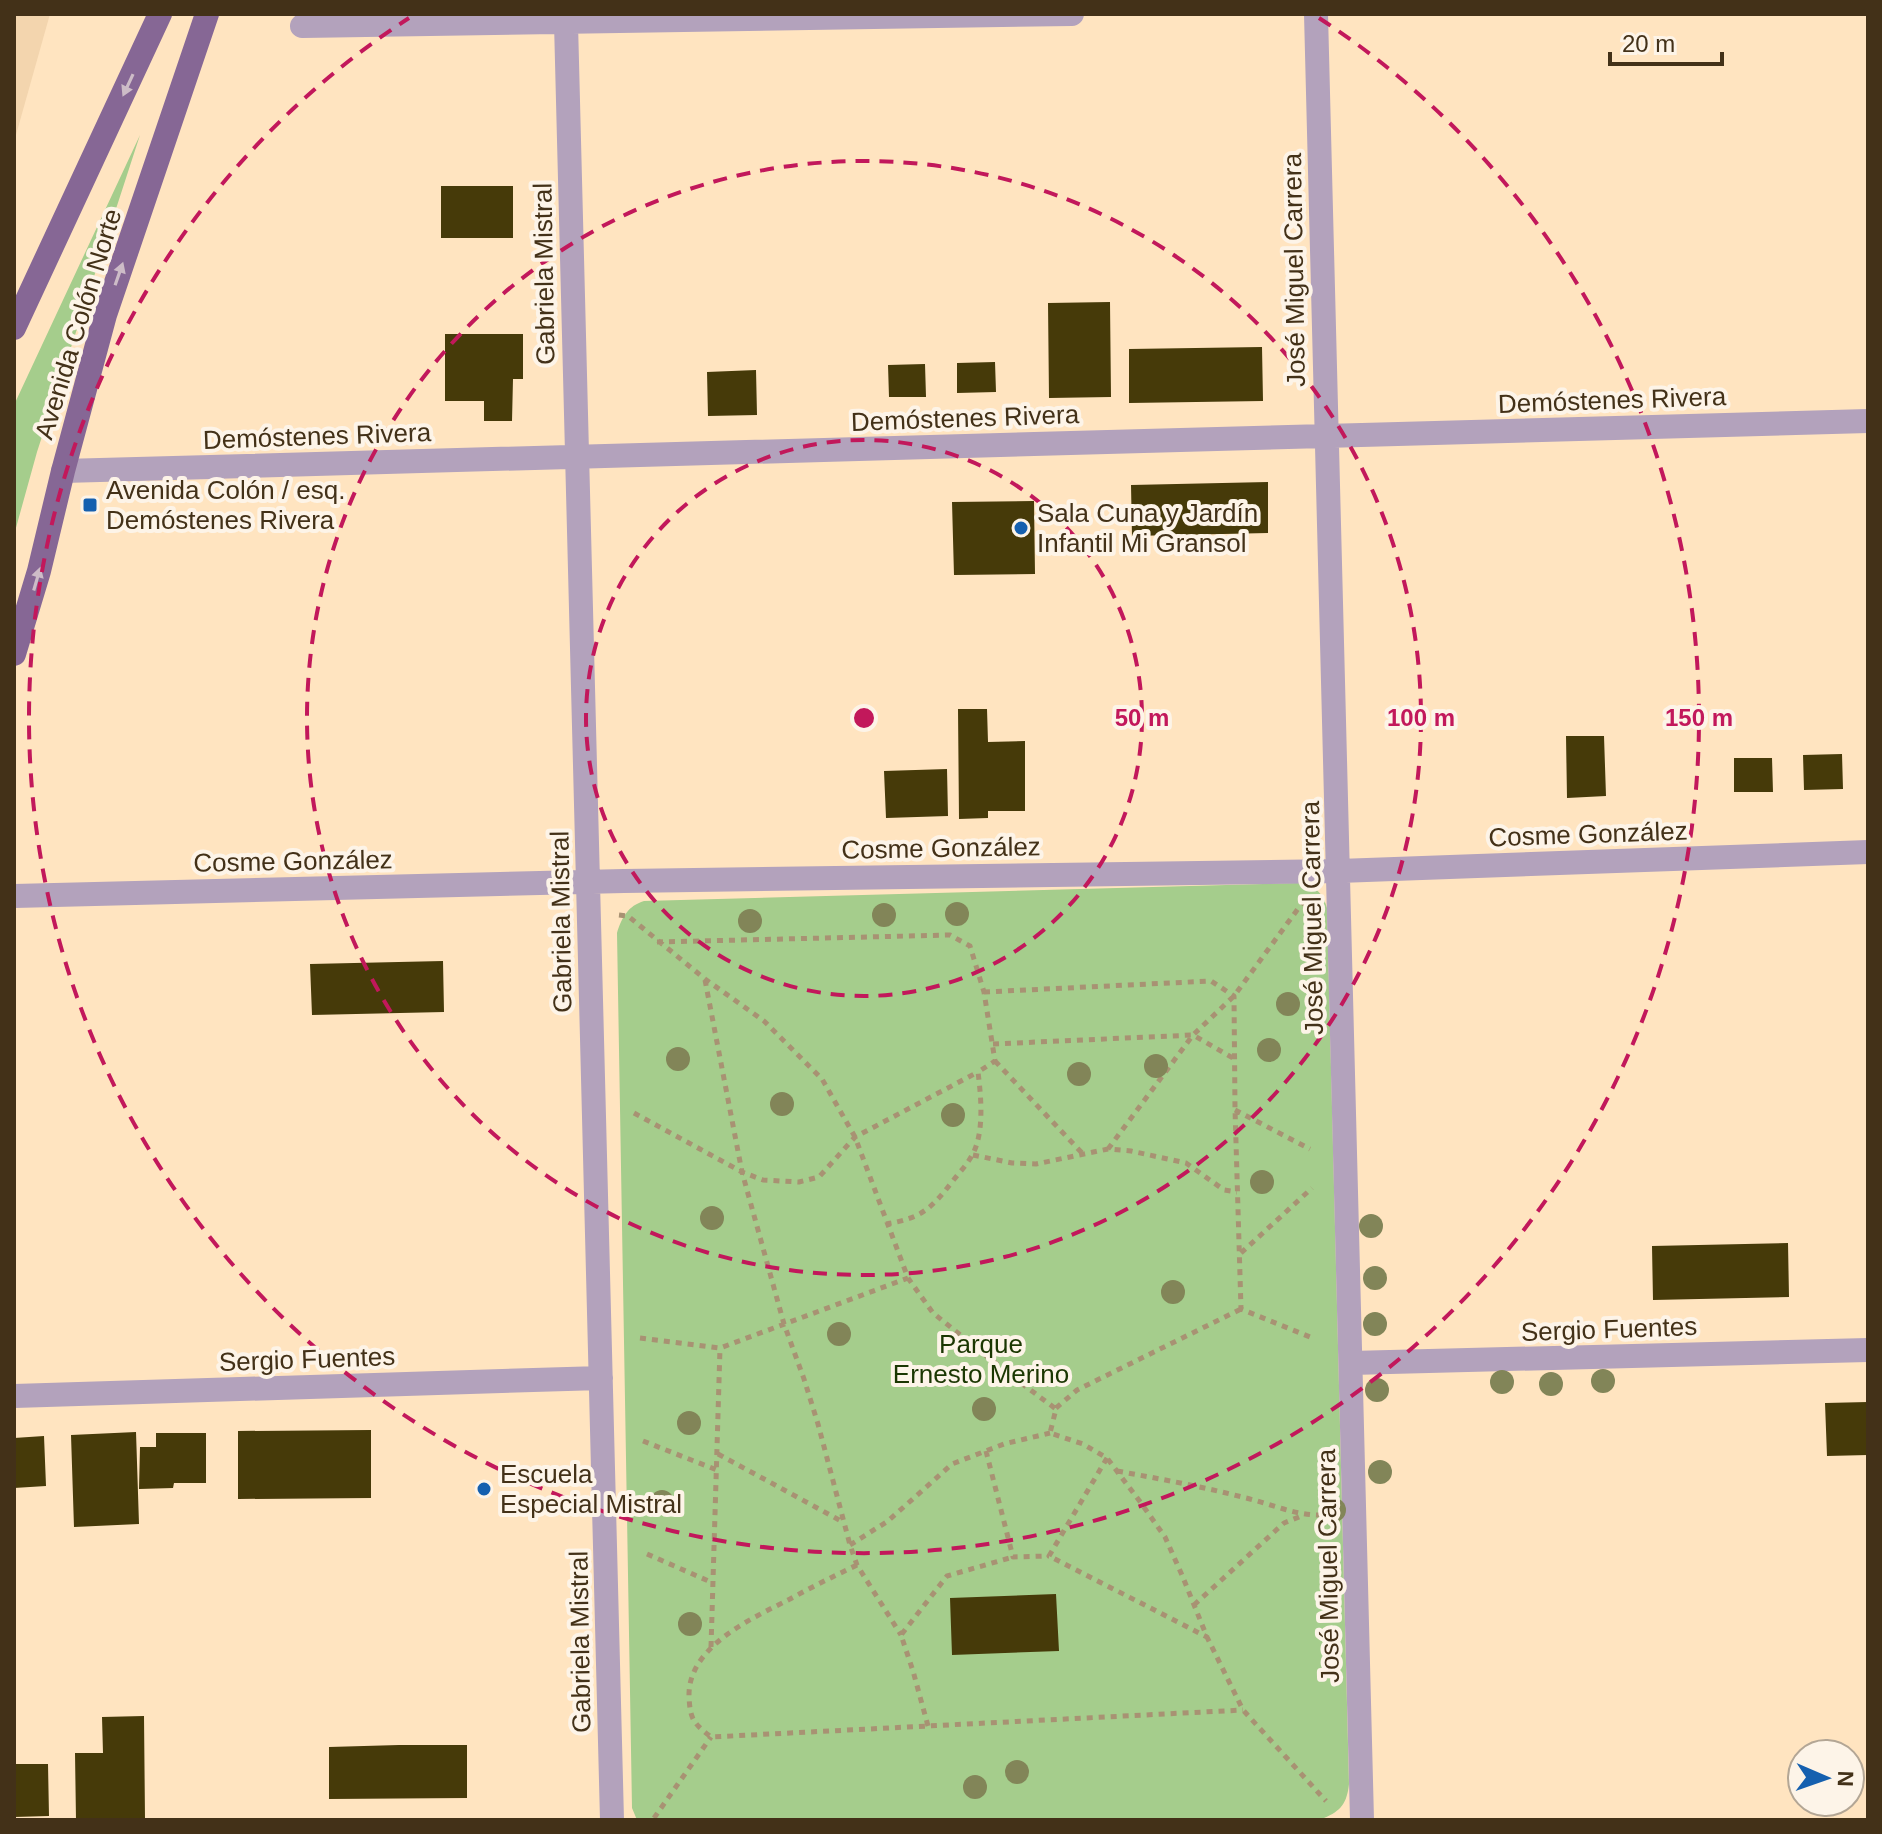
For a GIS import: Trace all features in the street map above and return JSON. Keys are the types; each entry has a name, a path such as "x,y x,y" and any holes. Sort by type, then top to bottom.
{"main road":[{"path":"14,328 160,14"},
{"name":"Avenida Colón Norte","path":"14,654 39,571 105,315 207,14"}],"street":[{"path":"302,26 1072,14"},
{"name":"José Miguel Carrera","path":"1316,14 1362,1820"},
{"name":"Gabriela Mistral","path":"566,23 612,1820"},
{"name":"Demóstenes Rivera","path":"63,471 1868,421"},
{"name":"Cosme González","path":"14,896 588,882 1339,871 1868,852"},
{"name":"Sergio Fuentes","path":"1351,1363 1868,1350"},
{"name":"Sergio Fuentes","path":"14,1396 601,1378"}],"path":[{"path":"1108,1149 1193,1035 1234,996 1304,901"},
{"path":"589,913 628,916 657,942 764,1021 822,1079 855,1137 908,1278 933,1313 1056,1409"},
{"path":"657,942 950,935 970,946 984,992 995,1061 1083,1154"},
{"path":"705,979 742,1172 784,1324 804,1379 857,1565 901,1635 928,1726"},
{"path":"984,992 1211,981 1234,996"},
{"path":"1234,996 1241,1309"},
{"path":"993,1044 1193,1035 1234,1059"},
{"path":"634,1113 742,1172 763,1180 799,1182 819,1177 855,1137 995,1061"},
{"path":"886,1224 919,1216 938,1200 973,1155 981,1122 978,1072"},
{"path":"1235,1109 1310,1149"},
{"path":"973,1155 1012,1163 1036,1164 1108,1149 1143,1153 1186,1163 1224,1190 1237,1192"},
{"path":"1241,1254 1312,1188"},
{"path":"640,1338 720,1348 908,1278"},
{"path":"1050,1433 1056,1409 1077,1390 1241,1309 1315,1339"},
{"path":"711,1648 720,1348"},
{"path":"850,1545 888,1521 952,1464 1004,1444 1050,1433 1083,1444 1107,1458 1165,1537 1207,1637 1243,1710 1326,1801"},
{"path":"643,1441 717,1471"},
{"path":"986,1451 1013,1557"},
{"path":"718,1454 844,1523"},
{"path":"1049,1556 1107,1458"},
{"path":"1116,1471 1199,1486 1305,1515 1319,1515"},
{"path":"1194,1605 1284,1523 1305,1515"},
{"path":"647,1554 713,1583"},
{"path":"901,1635 947,1576 1013,1557 1049,1556 1207,1637"},
{"path":"857,1565 740,1624 711,1648 694,1669 689,1691 690,1715 699,1729 711,1737 1243,1710"},
{"path":"654,1818 711,1737"}],"shaded area":[{"path":"14,14 50,14 14,142"}],"green space":[{"path":"140,135 37,452 14,535 14,405"},
{"name":"Parque Ernesto Merino","path":"1297,883 1317,890 1327,908 1349,1784 1342,1806 1324,1818 1250,1820 637,1820 632,1808 617,933 626,913 644,901"}],"building":[{"path":"441,186 513,186 513,238 441,238"},
{"path":"1110,302 1111,397 1049,398 1048,303"},
{"path":"445,334 523,334 523,379 513,379 512,421 484,421 484,401 445,401"},
{"path":"1262,347 1263,401 1129,403 1129,349"},
{"path":"995,362 996,392 957,393 957,363"},
{"path":"925,364 926,397 889,397 888,365"},
{"path":"756,370 757,415 708,416 707,372"},
{"path":"1268,482 1268,533 1132,536 1131,485"},
{"path":"1034,501 1035,574 954,575 952,502"},
{"path":"958,709 987,709 988,742 1025,741 1025,811 988,811 988,818 959,819"},
{"path":"1566,736 1604,736 1606,796 1567,798"},
{"path":"1842,754 1843,789 1804,790 1803,755"},
{"path":"1734,758 1772,758 1773,792 1734,792"},
{"path":"947,769 948,816 886,818 884,771"},
{"path":"443,961 444,1012 312,1015 310,964"},
{"path":"1788,1243 1789,1297 1653,1300 1652,1246"},
{"path":"1868,1402 1868,1455 1827,1456 1825,1403"},
{"path":"371,1430 371,1498 238,1499 238,1431"},
{"path":"136,1432 139,1524 74,1527 71,1435"},
{"path":"156,1433 206,1433 206,1483 174,1483 173,1488 139,1489 140,1447 156,1447"},
{"path":"44,1436 46,1486 14,1488 14,1438"},
{"path":"1056,1594 1059,1651 952,1655 950,1598"},
{"path":"144,1716 145,1819 76,1820 75,1753 103,1753 102,1717"},
{"path":"467,1745 467,1798 329,1799 329,1747"},
{"path":"14,1764 48,1764 49,1816 14,1817"}],"place":[{"name":"Avenida Colón / esq. Demóstenes Rivera","path":"90,505"},
{"name":"Sala Cuna y Jardín Infantil Mi Gransol","path":"1021,528"},
{"name":"Escuela Especial Mistral","path":"484,1489"}]}
